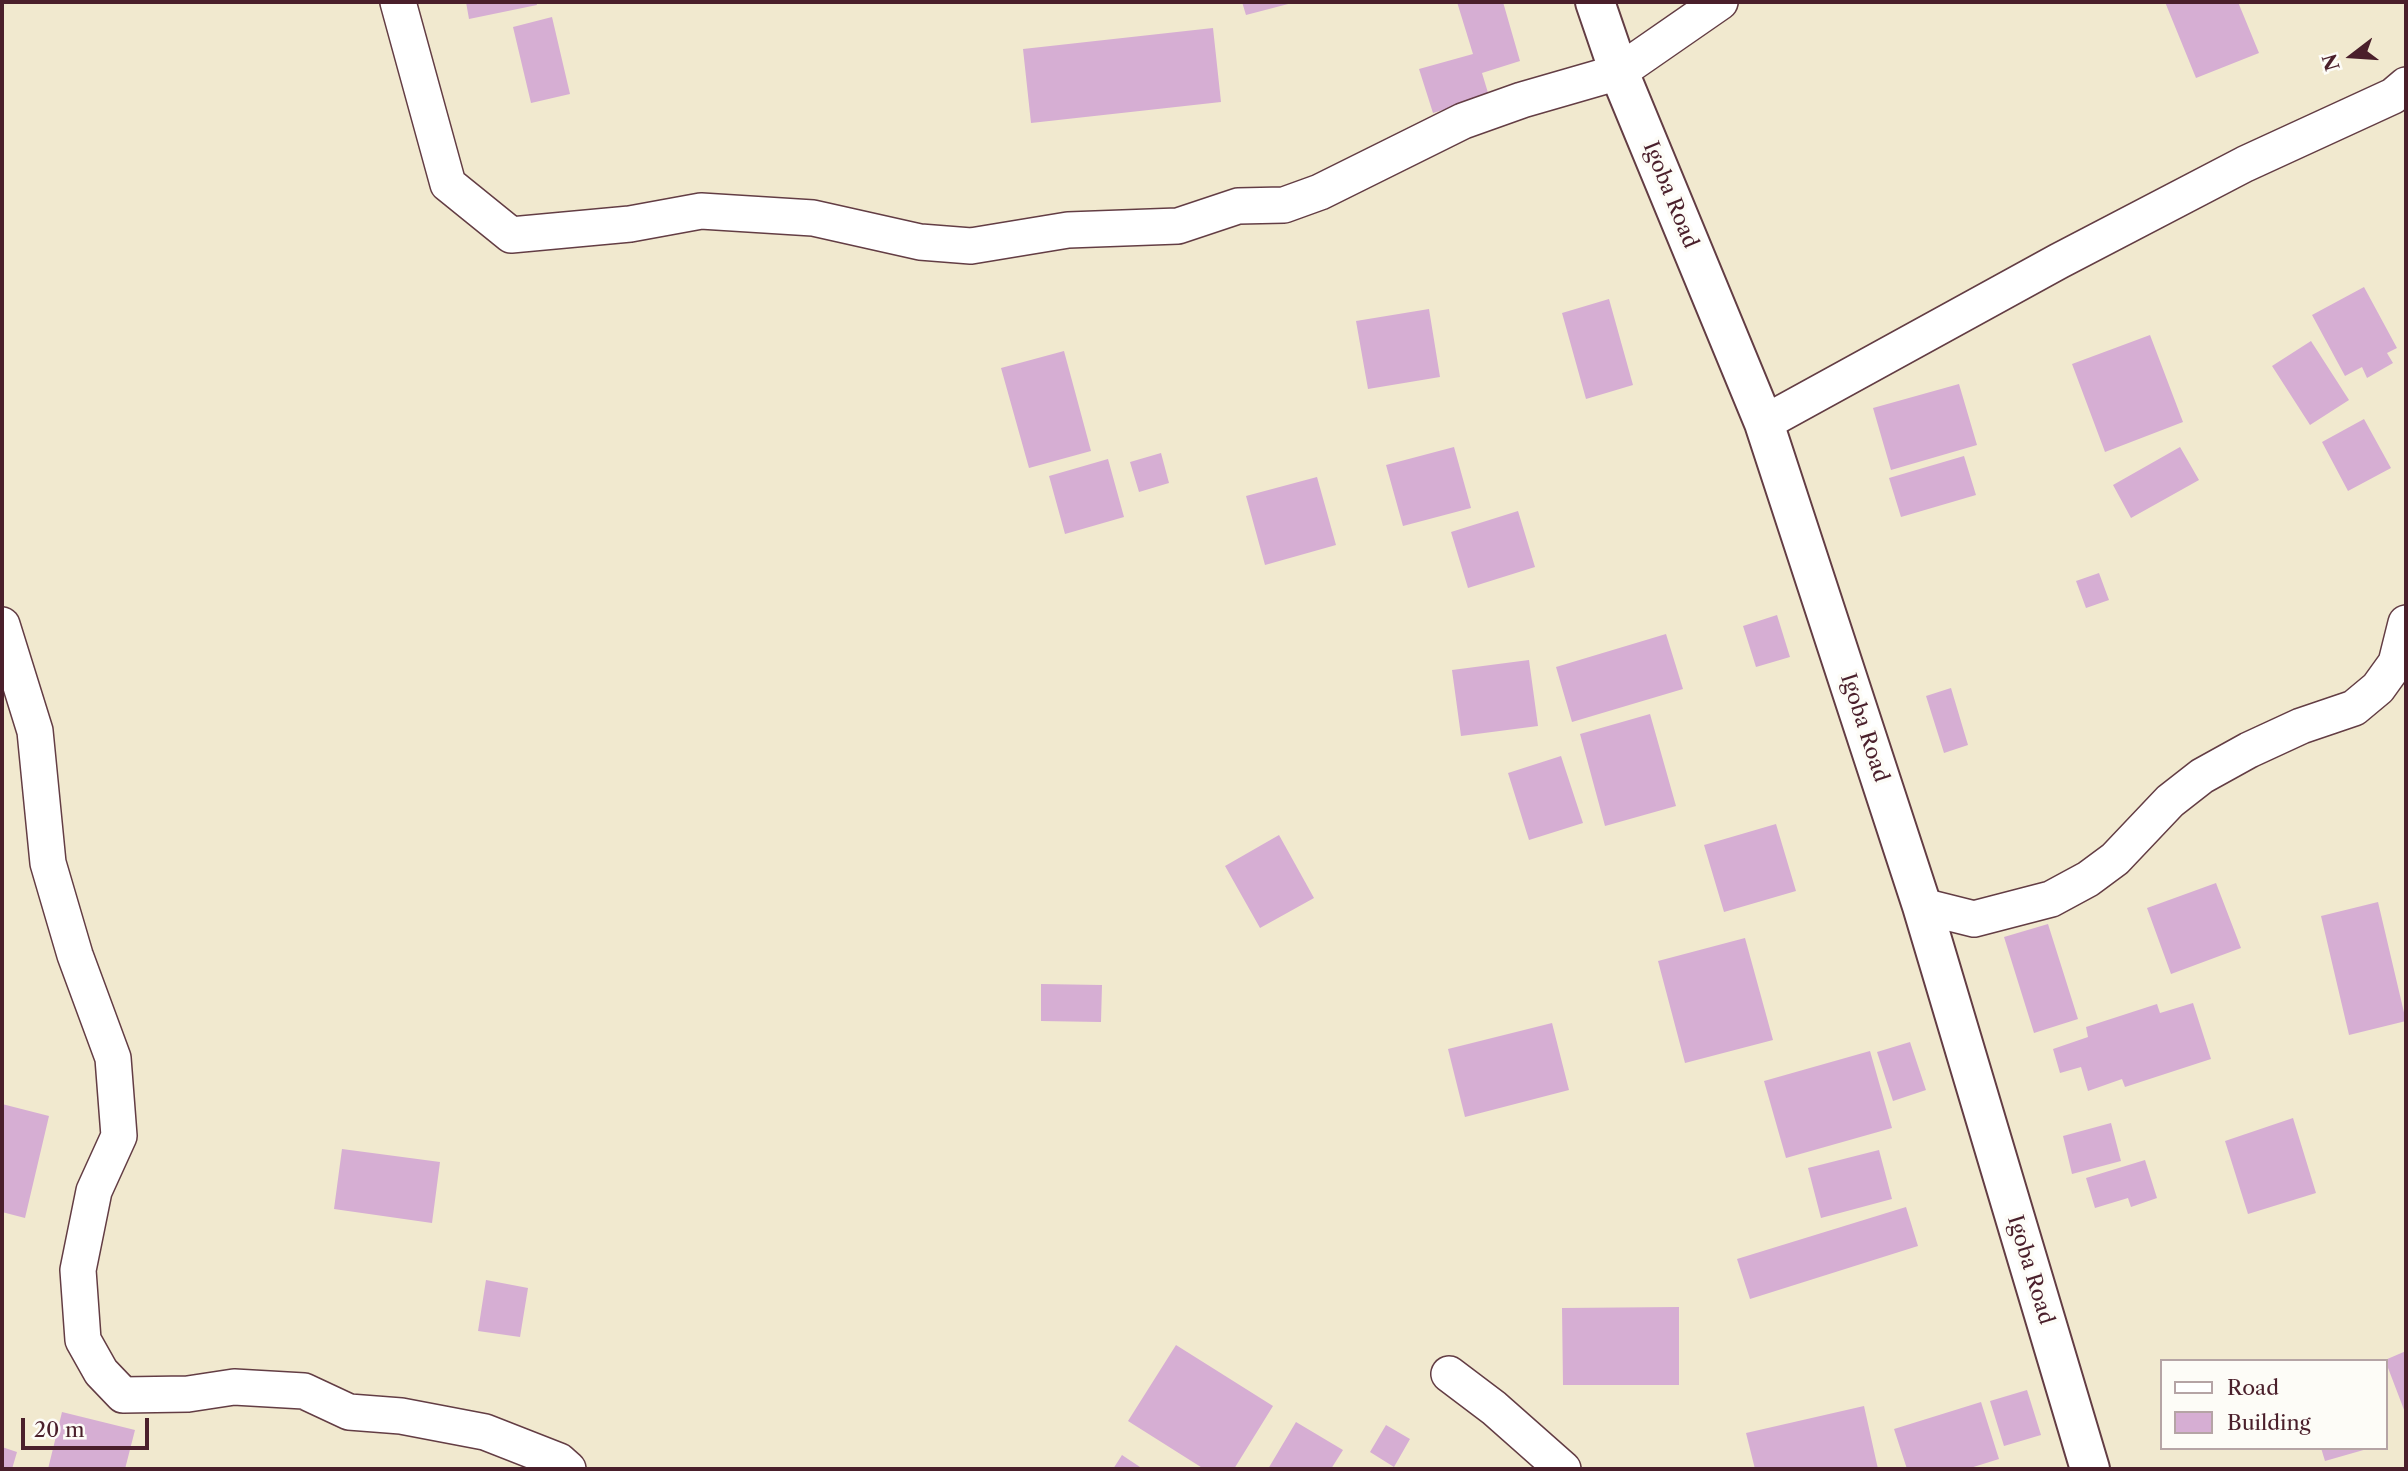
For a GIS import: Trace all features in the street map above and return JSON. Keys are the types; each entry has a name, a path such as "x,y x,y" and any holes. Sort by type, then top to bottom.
{"street":[{"path":"398,2 448,184 511,234 630,224 701,211 813,218 920,242 971,246 1068,230 1178,226 1238,206 1284,205 1320,192 1463,121 1522,100 1619,72 1720,2"},
{"name":"Igoba Road","path":"1595,2 1619,72 1764,423 1922,906 2090,1469"},
{"path":"1764,423 2059,261 2245,164 2393,96 2406,85"},
{"path":"1922,906 1974,919 2051,899 2088,879 2115,859 2170,801 2202,776 2301,726 2354,708 2378,688 2396,663 2406,623"},
{"path":"2,625 35,731 48,863 75,955 113,1058 119,1136 94,1191 78,1270 83,1340 101,1372 123,1395 188,1394 234,1387 304,1391 349,1412 401,1416 485,1432 559,1461 568,1469"},
{"path":"1449,1374 1494,1408 1563,1469"}],"building":[{"path":"466,2 536,2 537,5 469,19"},
{"path":"1242,2 1292,2 1292,3 1246,15"},
{"path":"1457,2 1503,2 1520,61 1482,73 1489,96 1433,113 1419,69 1473,54"},
{"path":"2165,2 2238,2 2259,53 2196,78"},
{"path":"552,17 570,94 531,103 513,27"},
{"path":"1213,28 1221,102 1031,123 1023,49"},
{"path":"2364,287 2397,348 2387,353 2393,363 2367,378 2362,367 2345,376 2312,315"},
{"path":"1609,299 1633,385 1586,399 1562,313"},
{"path":"1429,309 1440,377 1368,389 1356,321"},
{"path":"2150,335 2183,422 2105,452 2072,364"},
{"path":"2311,341 2349,400 2310,425 2272,366"},
{"path":"1064,351 1091,451 1029,468 1001,368"},
{"path":"1959,384 1977,445 1891,470 1873,408"},
{"path":"2364,419 2391,468 2348,491 2322,442"},
{"path":"1454,447 1471,508 1403,526 1386,465"},
{"path":"2180,447 2199,480 2131,518 2113,485"},
{"path":"1161,453 1169,483 1139,492 1130,462"},
{"path":"1964,456 1976,495 1901,517 1889,478"},
{"path":"1108,459 1124,517 1065,534 1049,476"},
{"path":"1317,477 1336,545 1265,565 1246,496"},
{"path":"1518,511 1535,567 1468,588 1451,532"},
{"path":"2099,573 2109,600 2086,608 2076,581"},
{"path":"1777,615 1790,657 1756,667 1743,626"},
{"path":"1666,634 1683,689 1572,722 1556,667"},
{"path":"1529,660 1538,726 1461,736 1452,670"},
{"path":"1951,688 1968,745 1944,753 1926,696"},
{"path":"1650,714 1676,806 1605,826 1580,734"},
{"path":"1561,756 1583,823 1529,840 1508,773"},
{"path":"1776,824 1796,891 1724,912 1704,845"},
{"path":"1279,835 1314,898 1260,928 1225,866"},
{"path":"2216,883 2241,948 2171,974 2147,908"},
{"path":"2378,902 2406,1021 2349,1035 2321,916"},
{"path":"2048,924 2078,1019 2034,1033 2004,937"},
{"path":"1745,938 1773,1040 1685,1063 1658,961"},
{"path":"1041,984 1102,985 1101,1022 1041,1021"},
{"path":"2193,1003 2211,1059 2125,1087 2122,1079 2088,1091 2081,1067 2060,1073 2053,1049 2088,1037 2086,1027 2157,1004 2160,1013"},
{"path":"1552,1023 1569,1090 1465,1117 1448,1049"},
{"path":"1910,1042 1926,1090 1893,1101 1877,1052"},
{"path":"1870,1051 1892,1128 1786,1158 1764,1081"},
{"path":"2,1104 49,1116 25,1218 2,1212"},
{"path":"2293,1118 2316,1193 2248,1214 2225,1141"},
{"path":"2111,1123 2121,1161 2072,1174 2063,1136"},
{"path":"342,1149 440,1162 432,1223 334,1209"},
{"path":"1879,1150 1892,1199 1821,1218 1808,1168"},
{"path":"2145,1160 2157,1198 2131,1207 2128,1198 2095,1208 2086,1178"},
{"path":"1906,1207 1918,1246 1750,1299 1737,1259"},
{"path":"486,1280 528,1288 520,1337 478,1331"},
{"path":"1679,1307 1679,1385 1563,1385 1562,1308"},
{"path":"1176,1345 1273,1406 1234,1469 1204,1469 1128,1421"},
{"path":"2406,1351 2406,1415 2387,1365 2387,1359"},
{"path":"2027,1390 2041,1435 2004,1446 1990,1401"},
{"path":"1981,1402 1999,1459 1967,1469 1907,1469 1894,1429"},
{"path":"1864,1406 1878,1469 1755,1469 1746,1433"},
{"path":"62,1412 135,1430 125,1469 48,1469"},
{"path":"1296,1422 1343,1450 1331,1469 1268,1469"},
{"path":"1386,1425 1410,1439 1394,1467 1370,1452"},
{"path":"2,1447 17,1452 12,1469 2,1469"},
{"path":"2322,1450 2364,1450 2325,1461"},
{"path":"1122,1455 1143,1469 1113,1469"}]}
